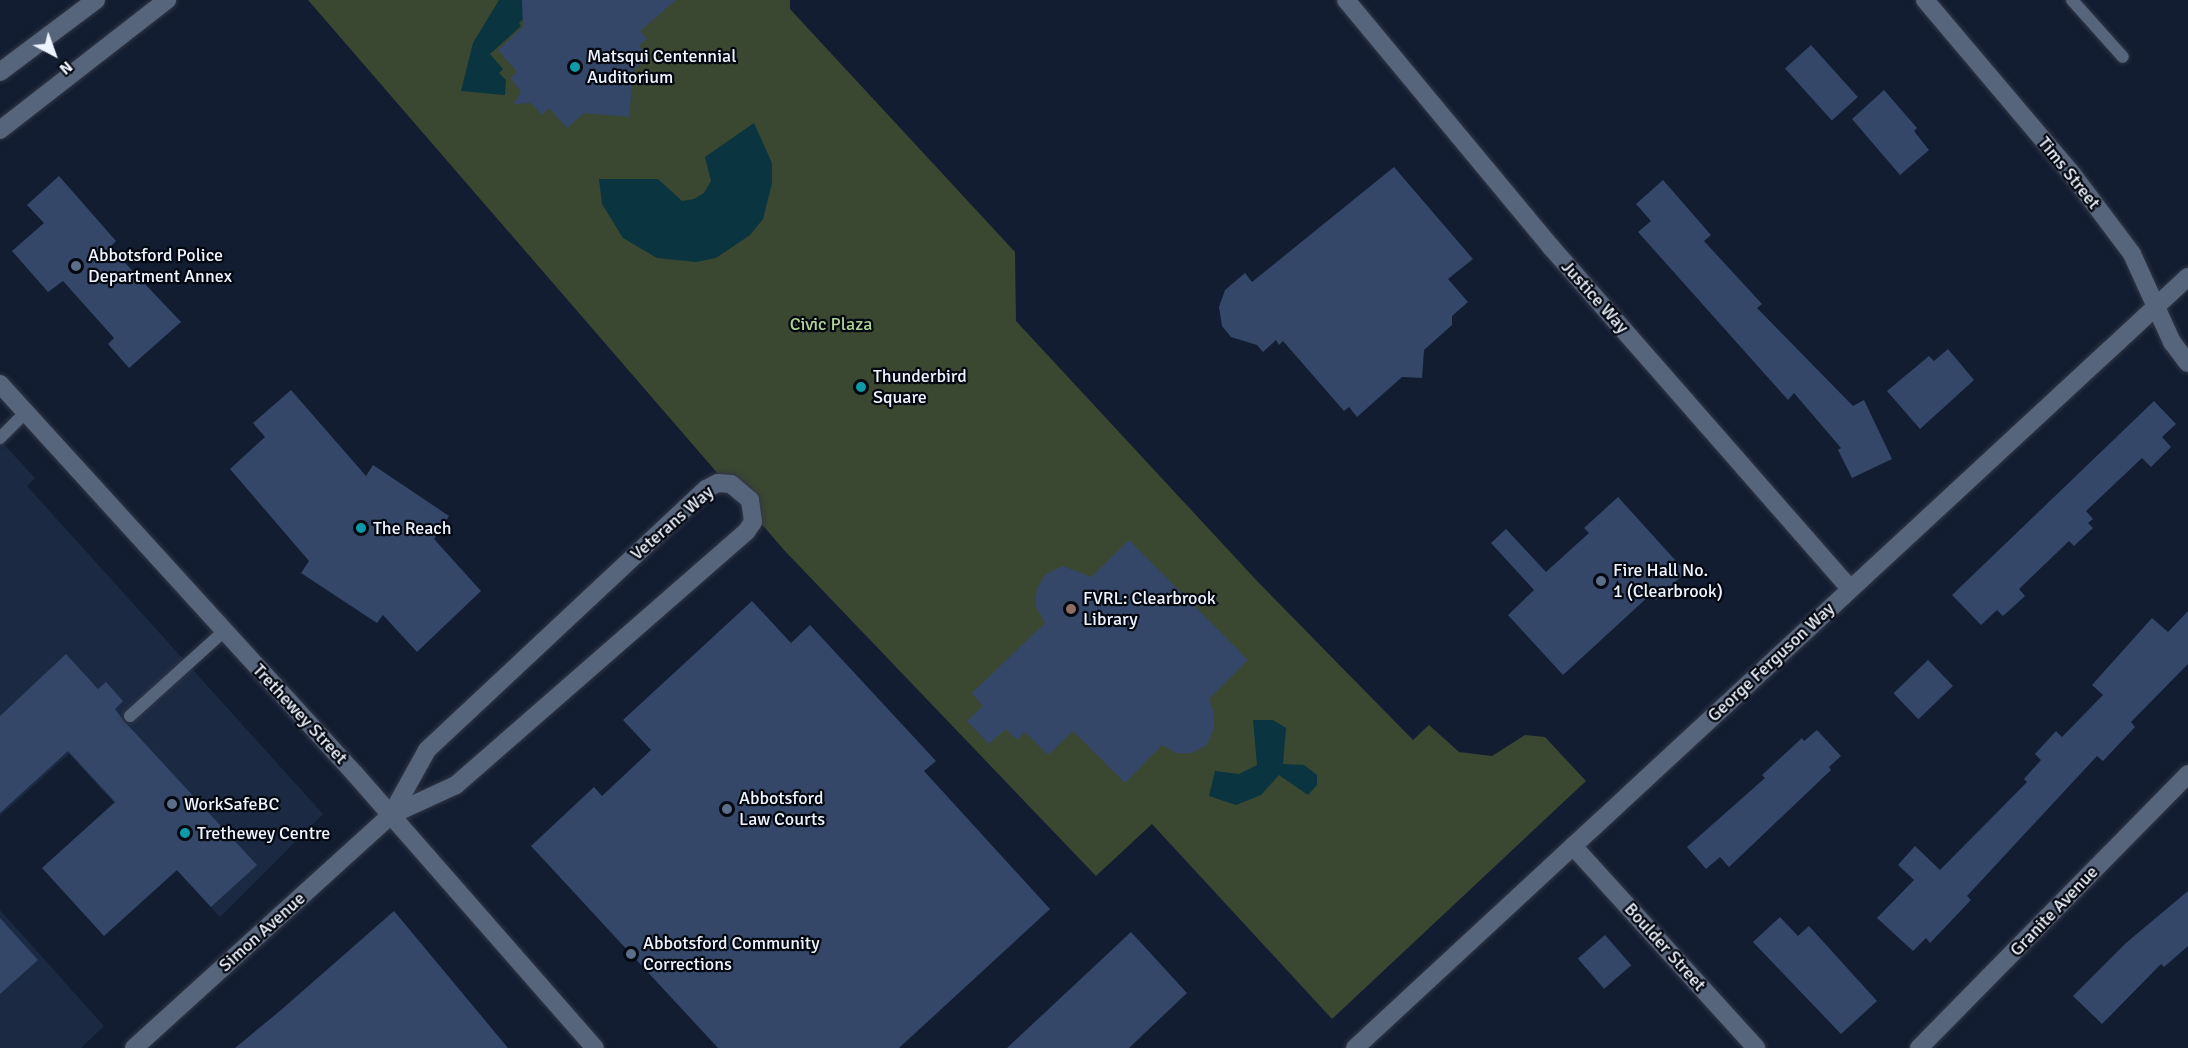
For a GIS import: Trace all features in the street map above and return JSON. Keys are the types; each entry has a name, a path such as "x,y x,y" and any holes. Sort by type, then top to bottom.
{"street":[{"path":"0,72 96,0"},
{"path":"0,130 167,0"},
{"name":"Justice Way","path":"1346,0 1551,247 1850,589"},
{"name":"Tims Street","path":"1925,0 2072,174 2126,245 2172,342 2188,363"},
{"name":"George Ferguson Way","path":"1354,1048 2188,277"},
{"name":"Trethewey Street","path":"0,384 391,815 596,1048"},
{"name":"Veterans Way","path":"718,483 743,491 753,510 746,532 456,784 391,815 427,750 583,602 706,489 718,483"},
{"name":"Granite Avenue","path":"1919,1048 2188,774"},
{"name":"Simon Avenue","path":"134,1048 391,815"},
{"name":"Boulder Street","path":"1573,846 1756,1048"}],"lane":[{"path":"2072,0 2123,57"},
{"path":"0,438 26,412"},
{"path":"130,716 223,632"}],"shaded area":[{"path":"499,0 529,0 529,14 519,23 521,26 490,54 503,69 499,73 506,80 505,95 461,91 473,43"},
{"path":"754,123 772,163 772,183 763,219 750,235 716,258 696,262 657,258 623,238 602,204 599,179 658,179 682,201 694,199 704,193 711,181 705,157"},
{"path":"0,440 35,478 27,486 323,814 220,917 69,754 0,816"},
{"path":"1253,720 1273,720 1286,728 1283,764 1304,765 1317,775 1317,785 1308,795 1279,775 1261,795 1236,805 1209,796 1215,771 1239,774 1257,765"},
{"path":"0,910 104,1026 81,1048 0,1048"}],"green space":[{"name":"Civic Plaza","path":"308,0 790,0 790,9 1015,252 1016,321 1258,582 1413,740 1429,725 1459,752 1492,756 1525,735 1545,737 1586,781 1332,1019 1152,824 1096,876 784,550"}],"building":[{"name":"Matsqui Centennial Auditorium","path":"522,0 676,0 640,31 647,39 639,46 649,57 634,70 629,117 584,113 567,128 549,108 542,115 531,103 514,104 521,91 510,78 517,72 498,50 523,27"},
{"path":"1811,45 1858,97 1832,120 1785,68"},
{"path":"1884,90 1917,128 1914,131 1929,150 1900,175 1852,119"},
{"path":"1394,167 1473,259 1448,279 1468,302 1452,316 1452,325 1424,350 1422,378 1402,377 1357,417 1349,407 1344,411 1283,341 1279,345 1276,340 1263,352 1257,345 1231,337 1222,326 1219,307 1225,290 1245,273 1252,282"},
{"name":"Abbotsford Police Department Annex","path":"59,176 116,241 110,247 181,322 129,368 108,344 114,338 63,281 48,292 12,251 44,223 27,205"},
{"path":"1663,180 1711,235 1704,241 1762,304 1757,308 1853,406 1864,400 1892,459 1852,478 1838,450 1841,448 1794,393 1788,400 1638,232 1651,221 1636,204"},
{"path":"1948,349 1974,380 1920,429 1887,391 1929,356 1934,361"},
{"name":"The Reach","path":"291,390 366,476 373,465 449,516 434,539 481,591 417,652 383,615 377,623 301,573 309,561 230,469 265,437 253,423"},
{"path":"2154,401 2176,424 2162,437 2171,447 2151,467 2142,458 2086,511 2093,519 2088,523 2093,528 2074,546 2069,541 2019,589 2025,596 2003,616 1997,610 1981,625 1952,595"},
{"name":"Fire Hall No. 1 (Clearbrook)","path":"1618,497 1686,572 1656,600 1650,595 1563,675 1508,615 1534,590 1491,543 1506,529 1546,572 1589,533 1584,528"},
{"path":"1129,540 1248,660 1209,699 1214,713 1214,728 1207,745 1192,753 1176,753 1162,745 1125,783 1073,731 1048,755 1025,732 1017,740 1006,729 989,744 967,721 983,706 972,693 1045,623 1035,605 1037,588 1046,574 1063,566 1091,577"},
{"name":"Abbotsford Law Courts","path":"752,601 791,643 810,625 936,761 924,771 1050,909 899,1048 718,1048 531,846 594,787 602,796 651,750 623,720"},
{"path":"2188,611 2188,664 2131,722 2135,727 2103,761 2097,756 1967,896 1971,900 1930,943 1926,938 1913,951 1877,918 1914,880 1898,865 1915,846 1940,870 2027,782 2024,779 2041,760 2035,754 2056,731 2062,737 2103,695 2092,685 2152,618 2168,632"},
{"path":"66,654 98,689 106,682 123,701 115,709 124,721 257,865 211,907 177,870 104,936 42,868 115,802 68,751 0,813 0,716"},
{"path":"1928,660 1953,686 1918,719 1893,693"},
{"path":"1817,730 1841,756 1829,767 1831,770 1729,867 1720,857 1706,869 1687,847 1765,778 1762,775 1802,738 1804,741"},
{"path":"2188,891 2188,946 2164,967 2161,964 2102,1024 2073,996 2126,943"},
{"path":"394,911 508,1048 235,1048 281,1010"},
{"path":"1780,917 1798,936 1809,926 1877,1001 1841,1034 1753,942"},
{"path":"0,918 38,960 0,994"},
{"path":"1131,932 1187,993 1129,1048 1007,1048"},
{"path":"1605,935 1631,965 1604,989 1578,959"}],"place":[{"name":"Matsqui Centennial Auditorium","path":"575,67"},
{"name":"Abbotsford Police Department Annex","path":"76,266"},
{"name":"Thunderbird Square","path":"861,387"},
{"name":"The Reach","path":"361,528"},
{"name":"Fire Hall No. 1 (Clearbrook)","path":"1601,581"},
{"name":"FVRL: Clearbrook Library","path":"1071,609"},
{"name":"WorkSafeBC","path":"172,804"},
{"name":"Abbotsford Law Courts","path":"727,809"},
{"name":"Trethewey Centre","path":"185,833"},
{"name":"Abbotsford Community Corrections","path":"631,954"}]}
